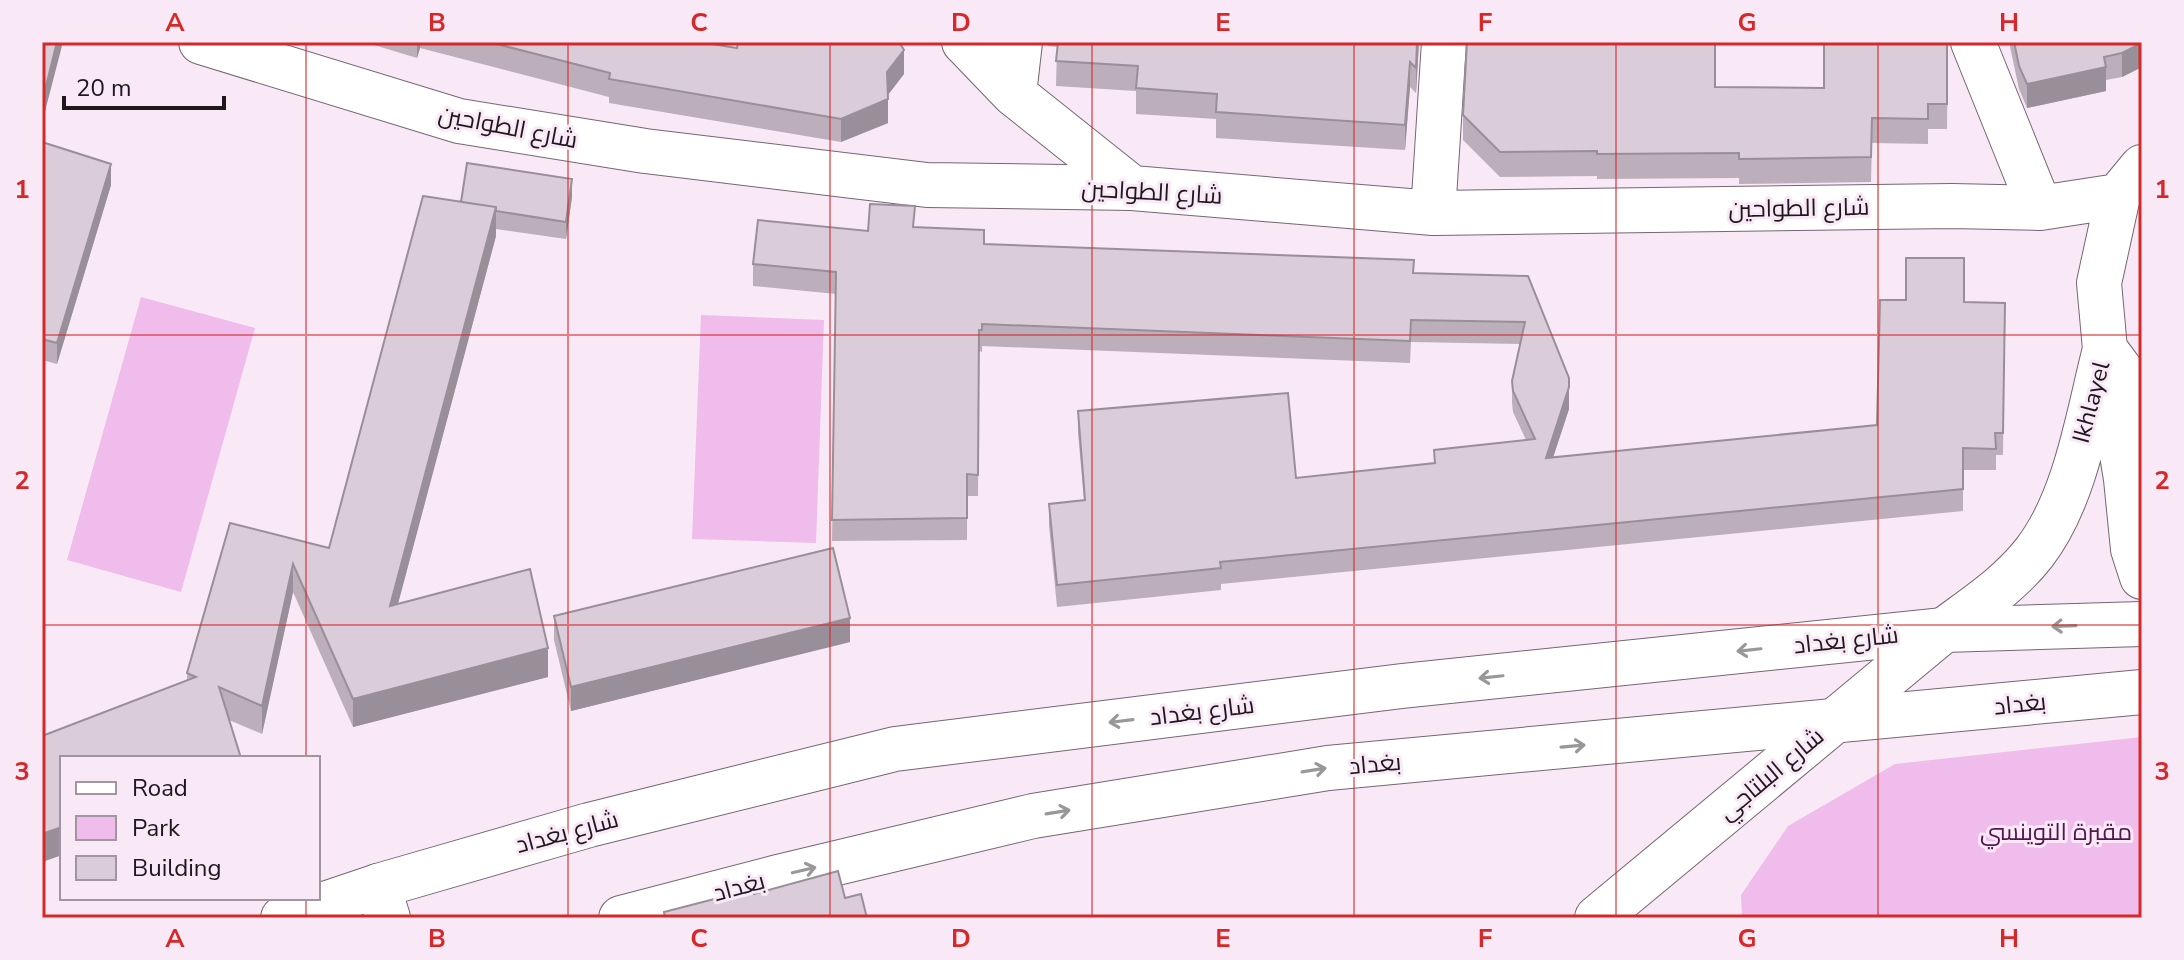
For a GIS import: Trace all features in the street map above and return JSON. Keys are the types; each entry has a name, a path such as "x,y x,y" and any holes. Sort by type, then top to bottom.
{"street":[{"name":"شارع الطواحين","path":"201,42 459,121 645,151 927,185 1132,188 1433,213 1952,206 2040,208 2130,181"},
{"path":"964,42 1014,94 1132,188"},
{"path":"1014,94 1020,42"},
{"path":"1433,213 1444,42"},
{"path":"1973,42 2040,208"},
{"path":"2130,181 2099,283 2105,349 2142,399"},
{"name":"Ikhlayel","path":"2105,349 2126,479 2133,549 2142,577"},
{"name":"Ikhlayel","path":"1944,630 2001,588 2035,552 2067,495 2105,349"},
{"name":"شارع بغداد","path":"283,918 383,902 589,825 895,749 1418,684 1944,630 2142,624"},
{"name":"شارع البلتاجي","path":"1597,918 1944,630"},
{"name":"بغداد","path":"621,918 778,877 1049,813 1328,768 2142,692"}],"green space":[{"path":"141,297 255,328 181,592 67,560"},
{"path":"701,315 824,320 816,543 692,539"},
{"name":"مقبرة التوينسي","path":"2142,737 2142,918 1742,918 1741,895 1788,826 1895,764"}],"building":[{"path":"42,42 57,42 42,102"},
{"path":"489,42 700,42 737,48 738,42 899,42 904,50 887,72 888,99 841,119 609,79 610,73"},
{"path":"1058,42 1417,42 1416,68 1410,62 1405,125 1216,112 1217,94 1136,88 1138,66 1056,61"},
{"path":"1467,42 1715,42 1715,87 1824,88 1824,42 1947,42 1947,104 1928,104 1928,119 1872,118 1871,157 1739,159 1739,153 1500,152 1463,115"},
{"path":"2014,42 2142,43 2122,53 2104,57 2106,67 2027,84"},
{"path":"42,142 111,164 57,343 42,339"},
{"path":"467,163 572,179 566,222 461,202"},
{"path":"423,196 496,207 390,606 530,569 548,648 353,699 293,564 262,706 219,687 240,756 60,756 60,828 42,834 42,736 196,677 187,673 230,523 329,548"},
{"path":"870,204 915,206 913,227 984,230 984,244 1414,260 1413,273 1528,276 1569,378 1569,387 1546,458 1877,425 1880,300 1906,300 1906,258 1964,258 1964,302 2005,303 2003,433 1995,433 1996,449 1963,448 1963,489 1220,562 1221,568 1057,585 1049,504 1085,500 1078,411 1288,393 1296,478 1435,463 1434,450 1535,439 1513,391 1512,381 1525,322 1411,320 1410,341 982,324 982,330 979,330 978,475 967,474 967,518 832,520 836,272 753,264 758,220 868,231"},
{"path":"833,548 850,618 571,687 554,616"},
{"path":"838,871 845,898 861,894 867,918 665,918 664,912 753,889 754,894"}]}
